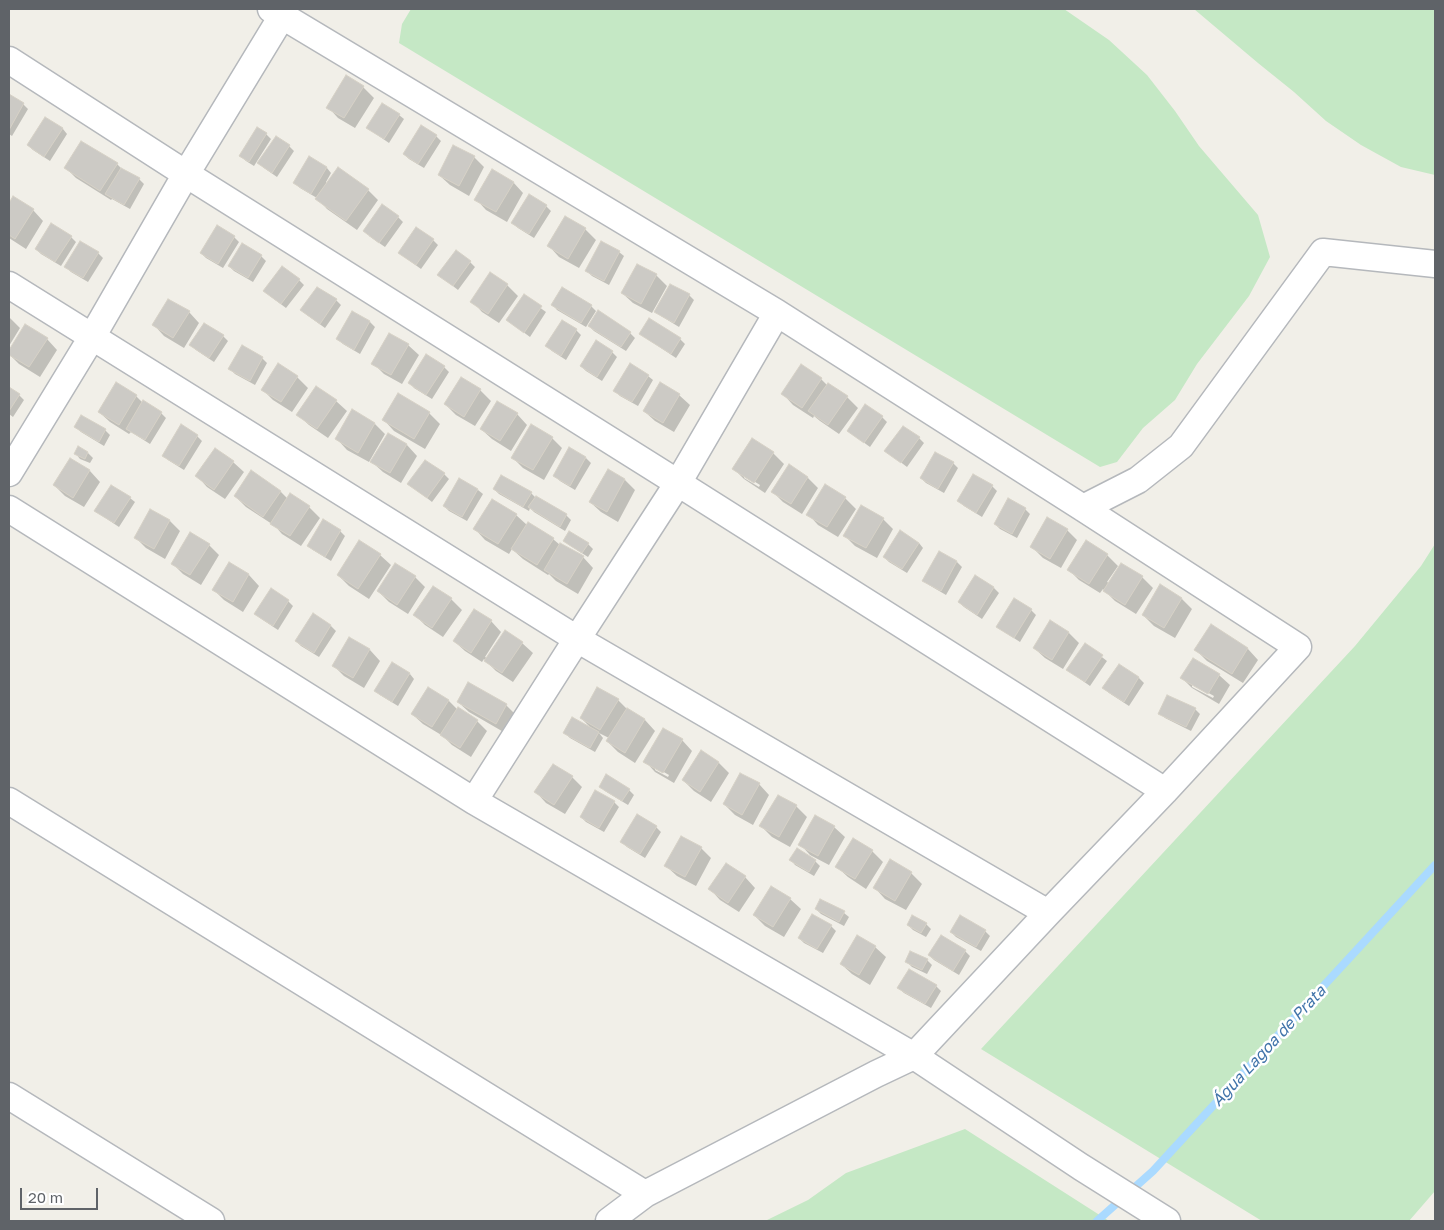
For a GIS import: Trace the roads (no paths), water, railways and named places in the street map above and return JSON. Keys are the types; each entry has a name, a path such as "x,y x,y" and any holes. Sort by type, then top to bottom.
{"street":[{"path":"9,473 92,337 276,12 777,314 1298,647 1165,791 914,1056 645,1194 609,1221"},
{"path":"9,60 186,174 1165,791"},
{"path":"1083,508 1138,480 1181,446 1322,252 1435,264"},
{"path":"9,285 577,639 1048,913"},
{"path":"474,801 678,483 777,314"},
{"path":"9,509 474,801 914,1056 1167,1221"},
{"path":"9,801 645,1194"},
{"path":"9,1096 211,1221"}],"waterway":[{"name":"Água Lagoa de Prata","path":"1097,1221 1153,1171 1435,865"}]}
